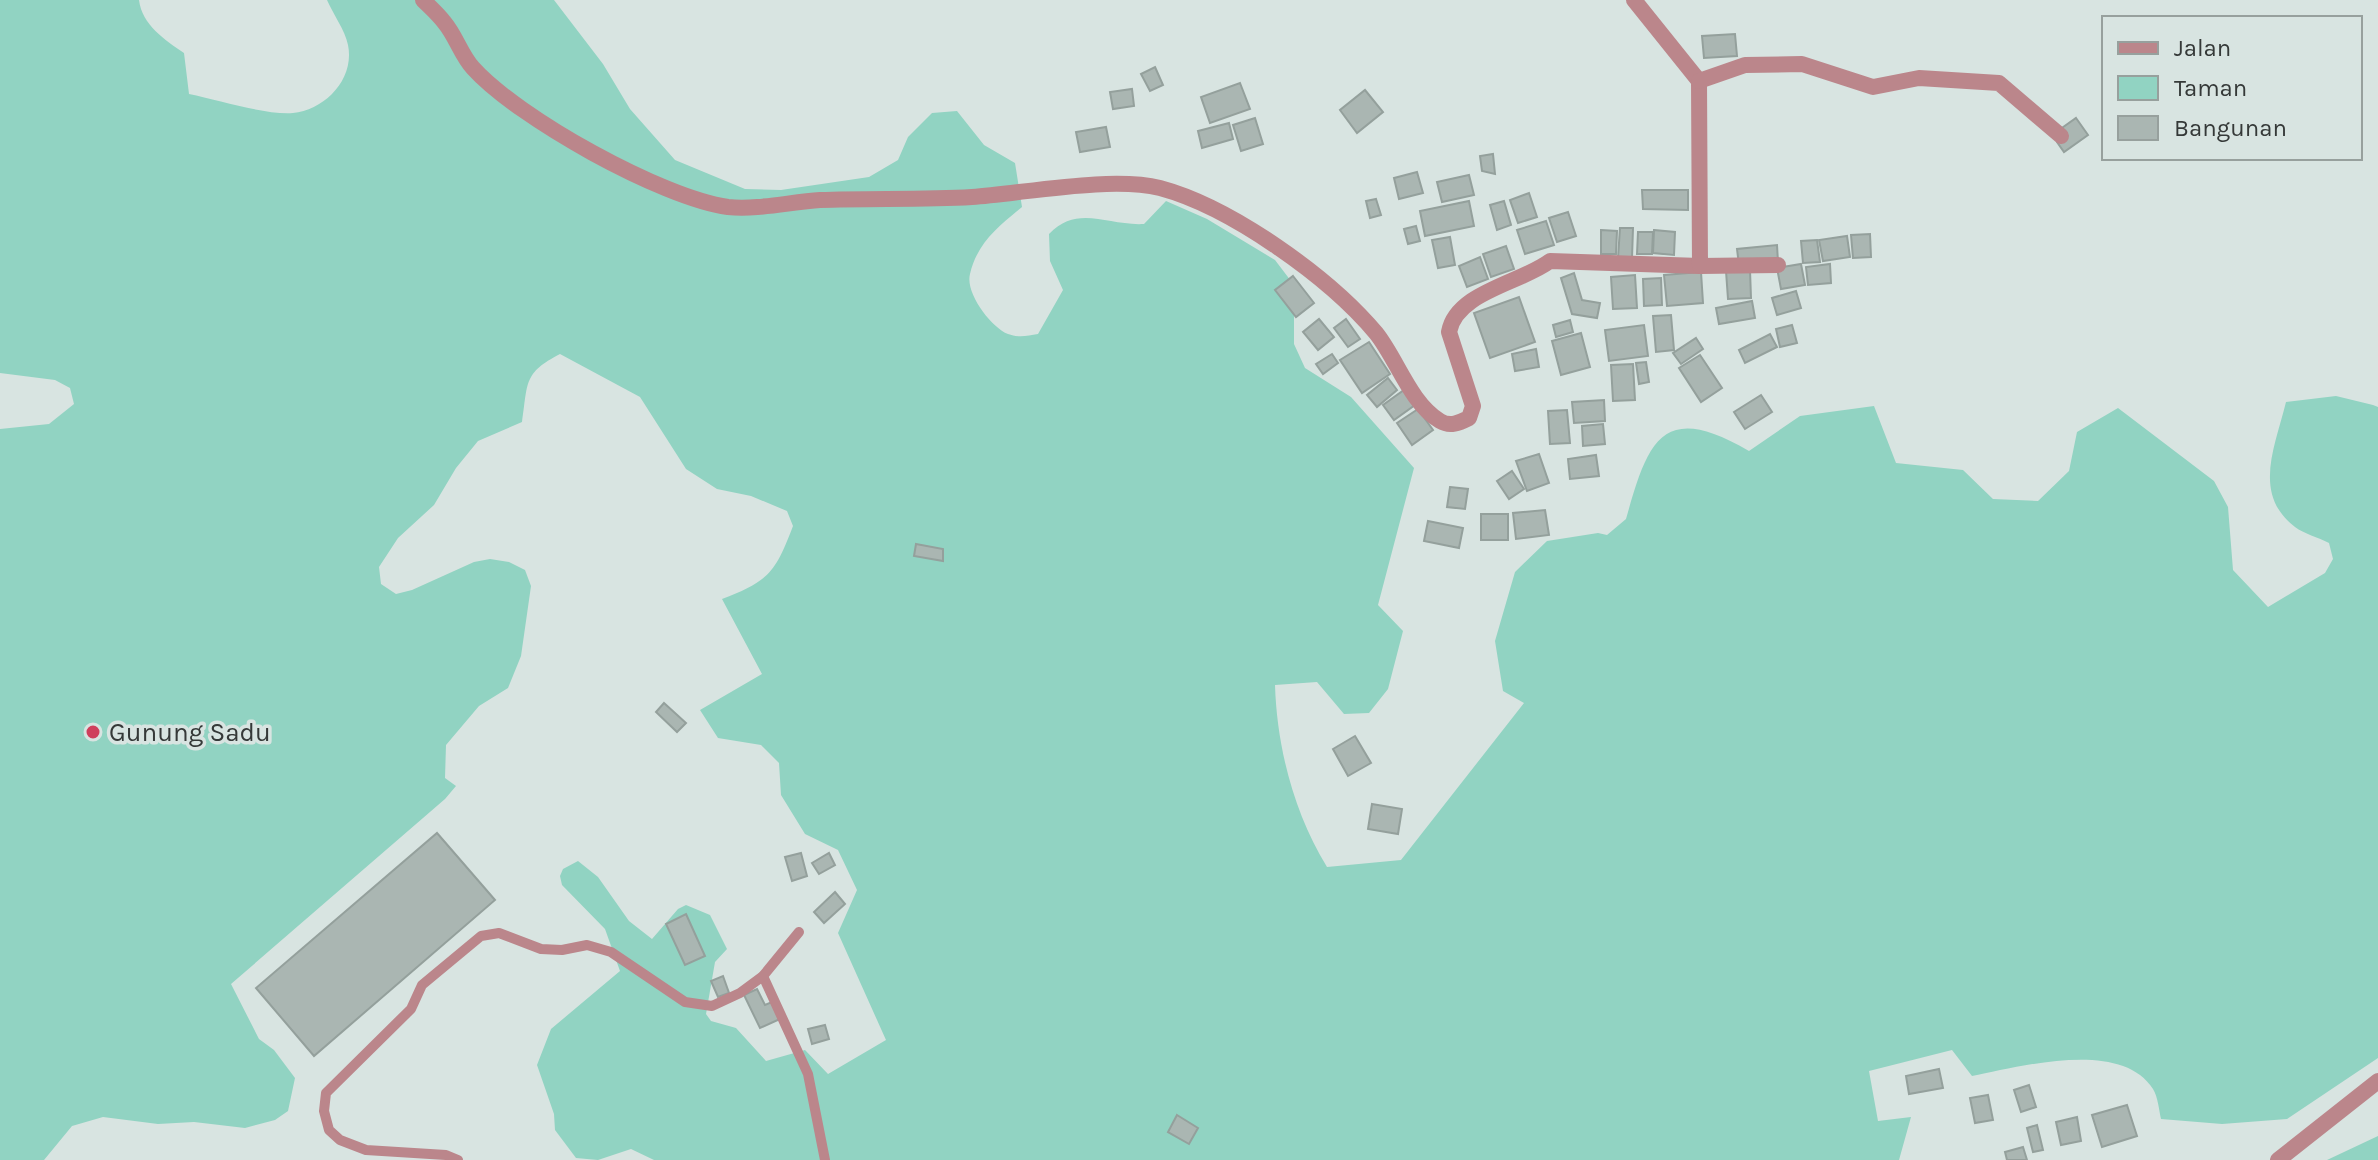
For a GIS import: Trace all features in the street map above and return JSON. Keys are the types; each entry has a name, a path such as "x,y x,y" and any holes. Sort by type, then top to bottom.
{"street":[{"path":"423,0 445,22 472,67 512,102 569,138 666,189 693,199 731,207 820,200 943,199 1132,181 1202,205 1293,257 1376,334 1399,372 1444,424 1456,425 1469,418 1473,406 1449,332 1458,311 1481,294 1533,274 1550,261 1778,265"},
{"path":"1634,0 1699,81 1700,266"},
{"path":"1699,81 1745,65 1802,64 1873,87 1919,78 1999,83 2061,136"},
{"path":"2278,1160 2378,1081"}],"lane":[{"path":"458,1160 446,1155 354,1147 329,1130 324,1111 326,1093 411,1009 422,985 481,936 499,933 541,949 562,950 587,945 611,952 685,1002 712,1006 740,993 763,976 799,932"},
{"path":"763,976 808,1074 825,1160"}],"green space":[{"path":"0,0 139,0 150,24 184,53 189,94 255,109 293,113 305,111 326,99 335,91 347,70 348,45 327,0 554,0 603,64 630,109 675,160 745,189 781,190 869,177 898,160 908,137 932,113 957,111 984,145 1015,163 1022,207 983,244 970,274 971,290 987,317 1012,335 1038,334 1063,290 1050,261 1049,234 1071,220 1094,218 1144,224 1166,201 1207,219 1275,260 1294,285 1294,344 1305,368 1351,397 1414,468 1378,605 1403,631 1388,689 1369,713 1344,714 1317,682 1275,685 1279,732 1289,779 1305,825 1327,867 1401,860 1524,703 1503,691 1495,641 1515,572 1547,541 1598,533 1607,535 1626,519 1642,468 1652,450 1663,437 1678,430 1696,429 1720,436 1749,451 1800,416 1874,406 1896,463 1963,470 1993,499 2038,501 2069,471 2077,432 2118,408 2214,481 2228,507 2233,570 2268,607 2325,573 2333,559 2329,543 2295,527 2274,500 2270,469 2286,402 2336,396 2378,407 2378,1058 2287,1119 2222,1124 2161,1119 2153,1089 2138,1073 2118,1064 2068,1060 1972,1076 1952,1050 1869,1071 1878,1121 1911,1117 1899,1160 654,1160 631,1149 598,1160 576,1158 555,1130 554,1114 537,1065 551,1029 620,971 605,929 562,885 560,876 563,869 578,861 598,877 629,921 652,939 678,909 686,905 710,915 727,949 715,962 706,1014 711,1021 736,1028 766,1061 805,1050 828,1074 886,1040 838,933 857,890 838,850 805,834 781,795 779,763 761,745 718,738 700,710 762,674 722,599 750,587 775,565 793,526 787,511 751,496 717,489 686,469 640,397 560,354 539,367 529,380 522,422 478,441 456,468 434,505 398,538 379,567 381,584 396,594 474,562 490,559 509,562 525,570 531,586 521,656 508,688 479,706 446,745 445,778 456,786 445,799 231,984 259,1039 274,1050 295,1078 288,1111 275,1120 245,1128 194,1122 158,1124 103,1117 72,1126 44,1160 0,1160 0,429 49,424 74,404 70,388 55,380 0,373"},
{"path":"2378,1136 2378,1160 2327,1160"}],"building":[{"path":"1735,34 1737,56 1704,58 1702,36"},
{"path":"1155,67 1163,85 1150,91 1141,74"},
{"path":"1240,83 1250,109 1210,123 1201,97"},
{"path":"1132,89 1134,106 1113,109 1110,92"},
{"path":"1365,90 1383,112 1357,133 1340,110"},
{"path":"1255,118 1263,144 1241,151 1233,125"},
{"path":"2076,118 2088,135 2064,152 2057,142 2059,130"},
{"path":"1229,123 1233,139 1202,148 1198,131"},
{"path":"1106,127 1110,147 1080,152 1076,132"},
{"path":"1493,154 1495,174 1482,171 1480,156"},
{"path":"1417,172 1423,193 1399,199 1394,178"},
{"path":"1469,175 1474,195 1442,202 1437,182"},
{"path":"1642,190 1688,190 1688,210 1643,209"},
{"path":"1529,193 1537,217 1518,223 1510,200"},
{"path":"1376,199 1381,215 1370,218 1366,201"},
{"path":"1469,201 1474,226 1425,236 1420,211"},
{"path":"1504,201 1511,225 1497,230 1490,205"},
{"path":"1568,212 1576,236 1557,242 1549,218"},
{"path":"1546,221 1554,245 1525,254 1517,230"},
{"path":"1416,226 1420,241 1408,244 1404,229"},
{"path":"1620,228 1633,228 1632,258 1618,258"},
{"path":"1601,230 1617,231 1616,254 1601,254"},
{"path":"1654,230 1675,232 1674,255 1653,253"},
{"path":"1638,232 1653,232 1652,254 1637,254"},
{"path":"1870,234 1871,257 1853,258 1851,235"},
{"path":"1847,236 1850,257 1823,261 1819,240"},
{"path":"1450,237 1455,265 1438,268 1432,240"},
{"path":"1817,240 1820,262 1803,263 1801,241"},
{"path":"1777,245 1778,262 1739,265 1737,249"},
{"path":"1506,246 1514,269 1491,277 1483,254"},
{"path":"1480,257 1488,279 1467,287 1459,266"},
{"path":"1801,264 1805,285 1781,289 1777,268"},
{"path":"1830,264 1831,283 1808,285 1806,267"},
{"path":"1750,270 1751,298 1728,299 1726,271"},
{"path":"1701,272 1703,303 1667,306 1664,275"},
{"path":"1574,273 1582,300 1600,303 1597,318 1572,314 1561,278"},
{"path":"1635,275 1637,308 1613,309 1611,277"},
{"path":"1293,276 1314,303 1296,317 1275,290"},
{"path":"1661,278 1662,305 1644,306 1643,279"},
{"path":"1796,291 1801,308 1777,315 1772,298"},
{"path":"1519,297 1535,342 1490,358 1474,313"},
{"path":"1752,301 1755,318 1719,324 1716,308"},
{"path":"1671,315 1674,350 1656,352 1653,316"},
{"path":"1319,319 1334,337 1318,350 1303,332"},
{"path":"1346,319 1360,339 1348,347 1334,328"},
{"path":"1570,320 1573,332 1556,337 1553,325"},
{"path":"1644,325 1648,356 1609,361 1605,330"},
{"path":"1792,325 1797,343 1780,347 1776,329"},
{"path":"1581,333 1590,367 1561,375 1552,341"},
{"path":"1770,334 1777,347 1745,363 1739,350"},
{"path":"1696,338 1703,349 1681,364 1673,353"},
{"path":"1369,342 1390,374 1362,393 1340,360"},
{"path":"1536,349 1539,367 1515,371 1512,354"},
{"path":"1332,354 1338,363 1323,374 1316,364"},
{"path":"1700,355 1722,388 1701,402 1679,368"},
{"path":"1646,362 1649,382 1639,384 1636,363"},
{"path":"1633,364 1635,400 1613,401 1611,365"},
{"path":"1388,378 1397,390 1377,407 1367,395"},
{"path":"1404,390 1415,405 1394,420 1383,405"},
{"path":"1761,395 1772,412 1745,429 1734,412"},
{"path":"1604,400 1605,421 1574,423 1572,402"},
{"path":"1418,409 1433,430 1412,445 1397,423"},
{"path":"1567,410 1570,443 1550,444 1548,411"},
{"path":"1603,424 1605,444 1583,446 1582,426"},
{"path":"1539,454 1549,483 1527,491 1516,461"},
{"path":"1596,455 1599,476 1570,479 1568,459"},
{"path":"1512,471 1524,489 1509,499 1497,481"},
{"path":"1450,487 1468,489 1465,509 1447,507"},
{"path":"1545,510 1549,535 1516,539 1513,513"},
{"path":"1481,514 1508,514 1508,540 1481,540"},
{"path":"1428,521 1463,528 1459,548 1424,541"},
{"path":"916,544 943,549 943,561 914,556"},
{"path":"664,703 686,723 677,732 656,712"},
{"path":"1355,736 1371,763 1348,776 1333,749"},
{"path":"1372,804 1402,809 1398,834 1368,829"},
{"path":"437,833 495,900 314,1056 256,988"},
{"path":"801,853 807,876 792,881 785,857"},
{"path":"829,853 835,865 819,874 812,863"},
{"path":"835,892 845,904 824,923 814,912"},
{"path":"686,914 705,956 685,965 666,924"},
{"path":"723,976 729,993 718,997 711,981"},
{"path":"757,989 765,1005 772,1002 780,1019 760,1028 744,995"},
{"path":"825,1025 829,1039 812,1044 808,1029"},
{"path":"1939,1069 1943,1088 1909,1094 1906,1076"},
{"path":"2029,1085 2036,1107 2021,1112 2014,1090"},
{"path":"1988,1095 1993,1120 1975,1123 1970,1098"},
{"path":"2127,1105 2137,1136 2102,1147 2092,1115"},
{"path":"1177,1115 1198,1128 1189,1144 1168,1132"},
{"path":"2077,1117 2081,1141 2061,1145 2056,1122"},
{"path":"2037,1125 2043,1150 2033,1152 2027,1128"},
{"path":"2023,1147 2027,1160 2007,1160 2005,1152"}],"place":[{"name":"Gunung Sadu","path":"93,732"}]}
